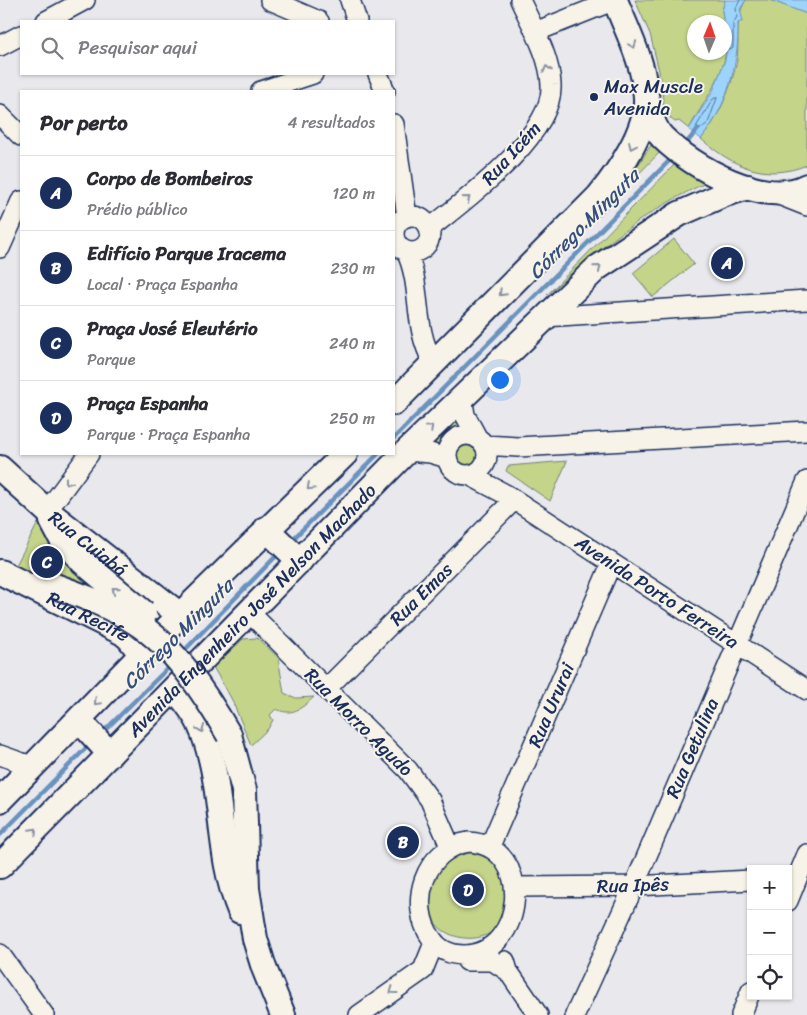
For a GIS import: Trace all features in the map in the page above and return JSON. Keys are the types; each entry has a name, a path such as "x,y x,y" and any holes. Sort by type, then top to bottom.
{"main road":[{"path":"615,0 642,70 647,100 654,125 662,138 725,180 772,193 800,189 807,186"},
{"path":"395,402 613,179 635,141 647,100"},
{"name":"Avenida Engenheiro José Nelson Machado","path":"0,866 95,738 142,655 180,615 284,546 407,451 544,317 618,252 679,214 724,194 748,187"},
{"name":"Avenida Engenheiro José Nelson Machado","path":"0,800 34,767 95,738 174,689 249,612 284,546 339,456"},
{"name":"Rua Cuiabá","path":"0,468 47,511 180,615"},
{"path":"47,511 60,538 83,562 171,637 199,667 218,703 244,790 248,851 247,889 256,939 264,968 283,1015"},
{"path":"7,575 55,586 113,609 154,636 202,690 229,735"},
{"name":"Rua Recife","path":"7,575 123,633 142,655"},
{"path":"174,689 191,708 207,745 235,900 256,939"}],"street":[{"path":"48,20 86,0"},
{"path":"270,0 317,20"},
{"path":"350,0 358,20"},
{"name":"Rua Icém","path":"429,229 491,179 541,124 548,106 551,86 542,49 520,0"},
{"path":"534,32 615,0"},
{"path":"0,46 20,36"},
{"path":"265,90 310,75"},
{"path":"378,75 384,90"},
{"path":"0,115 20,135"},
{"path":"395,131 407,218"},
{"path":"772,193 807,206"},
{"path":"0,248 20,203"},
{"path":"406,249 429,241 429,229 421,219 407,218 397,226 406,249 420,329 433,362"},
{"path":"577,288 587,305 598,314"},
{"path":"544,317 807,300"},
{"path":"462,396 465,415 481,456"},
{"path":"481,456 471,436 456,438 451,444 447,458 452,469 463,475 481,456 518,447 807,431"},
{"path":"407,451 430,453 447,458"},
{"path":"47,511 88,455"},
{"name":"Avenida Porto Ferreira","path":"481,456 511,498 807,690"},
{"name":"Rua Getulina","path":"576,1015 634,886 736,643 807,481"},
{"name":"Rua Emas","path":"327,688 511,498"},
{"name":"Rua Ururai","path":"490,846 612,564"},
{"name":"Rua Morro Agudo","path":"249,612 327,688 418,782 430,800 450,846"},
{"path":"0,755 34,767"},
{"path":"469,842 490,846 507,865 516,887 515,903 502,935 493,946 482,952 470,955 455,955 443,951 434,943 423,921 420,894 427,873 441,852 450,846 469,842"},
{"path":"792,892 807,854"},
{"name":"Rua Ipês","path":"516,887 634,886 747,880"},
{"path":"502,935 502,948 508,971"},
{"path":"423,970 434,943"},
{"path":"0,954 44,1015"},
{"path":"359,1015 423,970 441,963 485,960 499,964 508,971 538,1015"},
{"path":"741,1015 747,1000"}],"green space":[{"path":"635,0 725,0 723,15 687,15 687,60 724,60 717,80 689,129 679,121 675,122 671,119 664,106 659,71 650,34"},
{"path":"746,0 770,0 807,14 807,165 777,172 750,168 737,164 725,157 701,139 718,114 730,85 736,65 738,24"},
{"path":"651,145 655,145 661,151 620,193"},
{"path":"676,163 708,182 664,205 623,232 547,295"},
{"path":"674,239 694,264 653,297 633,273"},
{"path":"456,413 463,427 448,439 444,451 425,446"},
{"path":"467,446 474,449 477,456 474,463 467,466 460,463 457,456 460,449"},
{"path":"567,461 550,501 506,471 508,466"},
{"path":"40,519 94,579 89,588 52,578 12,573"},
{"path":"257,638 278,657 284,693 296,698 314,697 301,708 292,712 276,709 270,715 273,720 268,729 251,745 231,698 213,667 243,639"},
{"path":"472,853 491,860 500,866 506,875 507,894 502,916 497,927 482,937 462,938 444,931 432,917 429,906 430,881 433,871 442,862 460,855"}],"water":[{"path":"725,0 746,0 740,9 743,21 738,23 736,54 730,84 718,113 701,139 689,129 713,91 725,60 732,60 732,15 723,15"},
{"path":"770,0 807,0 807,14"}],"waterway":[{"name":"Córrego Minguta","path":"684,146 698,129"},
{"name":"Córrego Minguta","path":"395,437 673,157"},
{"name":"Córrego Minguta","path":"291,541 377,455"},
{"name":"Córrego Minguta","path":"181,654 280,552"},
{"name":"Córrego Minguta","path":"101,734 172,664"},
{"name":"Córrego Minguta","path":"0,835 90,744"}],"place":[{"name":"Max Muscle Avenida","path":"594,97"},
{"name":"Corpo de Bombeiros","path":"727,263"},
{"name":"Praça José Eleutério","path":"47,562"},
{"name":"Edifício Parque Iracema","path":"403,842"},
{"name":"Praça Espanha","path":"468,890"}]}
